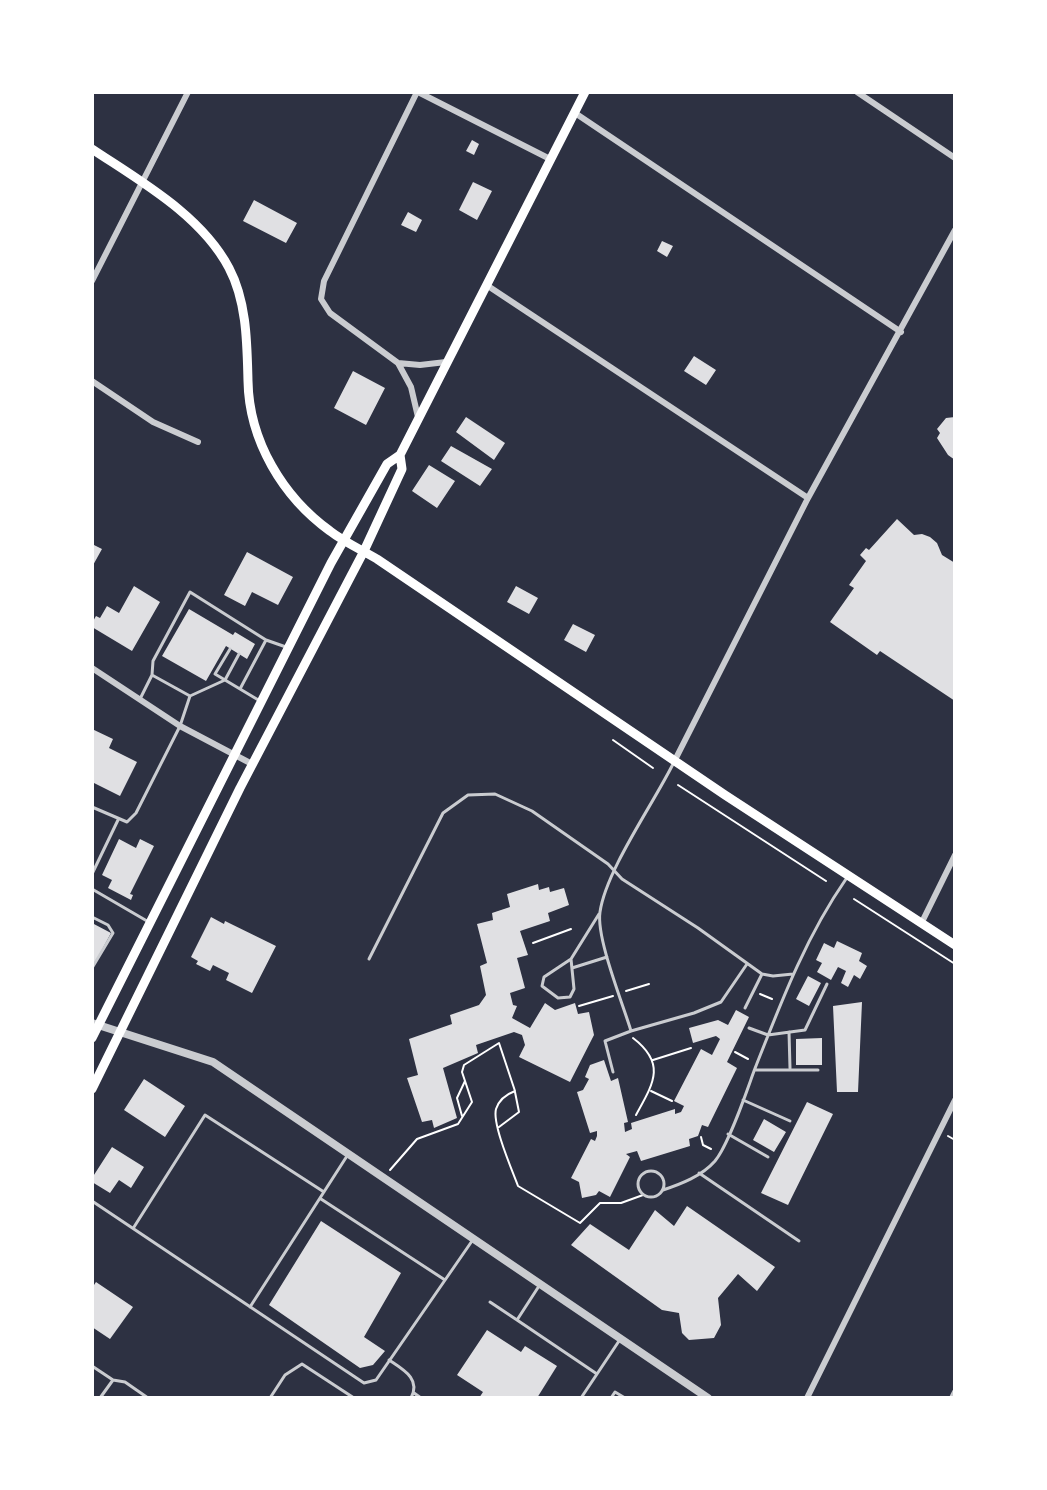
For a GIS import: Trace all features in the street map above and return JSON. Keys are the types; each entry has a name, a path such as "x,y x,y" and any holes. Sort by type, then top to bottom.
{"main road":[{"path":"92,1038 95,1024 150,923 345,540 387,464 400,455 585,92"},
{"path":"92,149 174,206 205,234 229,267 241,298 248,350 247,385 256,434 278,477 301,507 331,533 364,551 955,945"},
{"path":"92,1089 252,764 364,551 402,469 400,455"}],"street":[{"path":"92,281 188,92"},
{"path":"418,419 411,387 398,363 330,313 321,299 324,281 418,92 550,159"},
{"path":"857,92 955,158"},
{"path":"575,113 901,332"},
{"path":"675,760 808,498 955,230"},
{"path":"488,286 808,498"},
{"path":"398,363 435,365 448,361"},
{"path":"92,381 153,422 198,442"},
{"path":"92,668 180,726 252,764"},
{"path":"922,922 955,855"},
{"path":"95,1024 213,1062 474,1237 701,1396"},
{"path":"807,1398 955,1100"},
{"path":"952,1398 955,1392"}],"lane":[{"path":"140,700 152,675 153,661 190,592 266,640 290,648"},
{"path":"238,634 242,625"},
{"path":"247,639 252,631"},
{"path":"240,689 266,640"},
{"path":"230,649 215,674 262,702"},
{"path":"92,807 127,822 136,813 180,726 190,696 225,680 239,654"},
{"path":"152,675 190,696"},
{"path":"571,959 574,989 570,997 558,998 542,986 544,977 571,959 599,914 615,871 675,760"},
{"path":"369,959 443,813 468,795 495,794 532,811 622,879 762,974 793,974"},
{"path":"92,874 118,819"},
{"path":"663,1190 662,1177 651,1171 639,1177 637,1186 643,1195 653,1197 684,1183 716,1160 793,974 821,918 848,875"},
{"path":"92,889 150,923"},
{"path":"599,914 631,1031"},
{"path":"92,917 108,925 113,933 92,968"},
{"path":"572,968 608,956"},
{"path":"613,1072 605,1041 721,1002 747,964"},
{"path":"745,1008 762,974"},
{"path":"749,1028 768,1035 805,1030 827,984"},
{"path":"789,1032 790,1070"},
{"path":"755,1070 818,1070"},
{"path":"743,1100 790,1121"},
{"path":"134,1227 205,1115 324,1192"},
{"path":"728,1134 768,1157"},
{"path":"250,1307 349,1153"},
{"path":"699,1173 799,1241"},
{"path":"320,1198 445,1280"},
{"path":"92,1201 364,1383 376,1380 474,1237"},
{"path":"517,1320 541,1283"},
{"path":"490,1302 597,1374"},
{"path":"581,1398 621,1338"},
{"path":"389,1360 411,1377 414,1393 411,1398"},
{"path":"270,1398 285,1375 302,1364 354,1398"},
{"path":"92,1366 113,1380 125,1382 148,1398"},
{"path":"100,1398 113,1380"},
{"path":"611,1398 615,1392 625,1398"},
{"path":"414,1393 421,1398"}],"path":[{"path":"613,740 653,768"},
{"path":"678,785 826,881"},
{"path":"854,899 955,964"},
{"path":"533,943 571,929"},
{"path":"753,992 781,1003"},
{"path":"631,1031 633,1038 643,1045 652,1060 655,1073 650,1090 636,1115"},
{"path":"385,1177 417,1139 458,1124 472,1102 462,1072 464,1065 499,1043 519,1112 498,1128"},
{"path":"652,1060 691,1048"},
{"path":"735,1052 757,1064"},
{"path":"462,1117 457,1098 465,1081"},
{"path":"650,1090 672,1101"},
{"path":"515,1091 505,1095 496,1110 498,1128 518,1186 580,1223 600,1203 621,1203 643,1195"},
{"path":"701,1137 703,1145 719,1154"}],"building":[{"path":"472,140 479,144 474,155 466,151"},
{"path":"473,182 492,191 477,220 459,210"},
{"path":"254,200 297,223 286,243 243,221"},
{"path":"408,212 422,220 416,232 401,225"},
{"path":"662,241 673,246 667,257 657,251"},
{"path":"694,356 716,370 706,385 684,371"},
{"path":"353,371 385,388 366,425 334,408"},
{"path":"466,417 505,443 494,460 456,432"},
{"path":"955,417 955,460 937,438 940,433 937,429 946,418"},
{"path":"451,446 492,469 480,486 441,461"},
{"path":"429,465 455,481 437,508 412,491"},
{"path":"897,519 914,535 930,537 937,543 942,555 955,563 955,701 880,651 877,655 830,622 854,588 849,585 866,561 860,555 866,548 869,550"},
{"path":"92,544 102,549 92,567"},
{"path":"247,552 293,577 278,605 252,592 245,606 224,595"},
{"path":"134,586 160,602 132,651 92,627 92,623 96,616 100,618 107,606 119,613"},
{"path":"516,586 538,598 529,614 507,602"},
{"path":"189,609 255,644 247,659 226,646 206,681 162,656"},
{"path":"573,624 595,635 586,652 564,640"},
{"path":"92,729 113,739 109,748 137,762 120,796 92,782"},
{"path":"119,839 136,848 140,839 154,846 130,894 133,895 131,900 108,888 112,880 102,875"},
{"path":"538,884 539,890 549,887 550,892 564,888 569,905 548,913 550,921 520,931 528,955 517,958 525,988 510,993 513,1005 517,1006 512,1018 530,1028 545,1003 555,1010 575,1003 578,1014 589,1012 594,1035 570,1082 519,1057 525,1045 522,1035 514,1032 476,1045 478,1053 443,1068 457,1118 434,1128 432,1120 422,1122 407,1078 418,1075 409,1039 452,1024 450,1015 479,1005 486,995 480,966 487,963 477,924 493,920 492,913 510,907 507,894"},
{"path":"211,917 276,946 252,993 226,980 229,973 213,965 210,971 196,964 198,961 191,957"},
{"path":"92,923 111,933 92,968"},
{"path":"837,941 862,953 859,961 867,966 860,979 854,975 848,987 841,983 846,971 838,967 831,980 817,972 822,963 816,960 824,943 834,948"},
{"path":"808,976 821,983 809,1006 796,999"},
{"path":"862,1002 858,1092 837,1092 833,1006"},
{"path":"736,1010 749,1017 727,1062 737,1068 708,1127 702,1125 698,1136 689,1139 690,1146 641,1161 637,1151 626,1154 630,1157 610,1197 599,1191 596,1195 582,1198 579,1182 571,1178 591,1139 595,1141 597,1136 597,1131 590,1133 577,1092 583,1090 589,1079 585,1077 590,1065 604,1060 611,1081 618,1078 628,1122 624,1123 625,1132 632,1129 631,1123 675,1109 675,1114 681,1112 684,1106 674,1101 701,1049 712,1055 720,1039 716,1036 693,1043 689,1028 718,1020 728,1025"},
{"path":"822,1038 822,1065 796,1065 796,1039"},
{"path":"144,1079 185,1106 165,1137 124,1110"},
{"path":"807,1102 833,1114 788,1205 761,1193"},
{"path":"764,1119 786,1132 774,1152 753,1140"},
{"path":"112,1147 144,1167 131,1188 119,1180 110,1193 92,1182 92,1178"},
{"path":"687,1206 775,1267 757,1291 738,1274 718,1298 721,1325 714,1338 689,1340 682,1333 679,1313 662,1310 571,1245 590,1224 629,1250 655,1210 674,1226"},
{"path":"321,1221 401,1273 364,1337 385,1351 373,1365 360,1368 269,1305"},
{"path":"96,1282 133,1307 110,1339 92,1327 92,1288"},
{"path":"487,1330 521,1352 525,1346 557,1366 537,1398 479,1398 483,1392 457,1375"}]}
